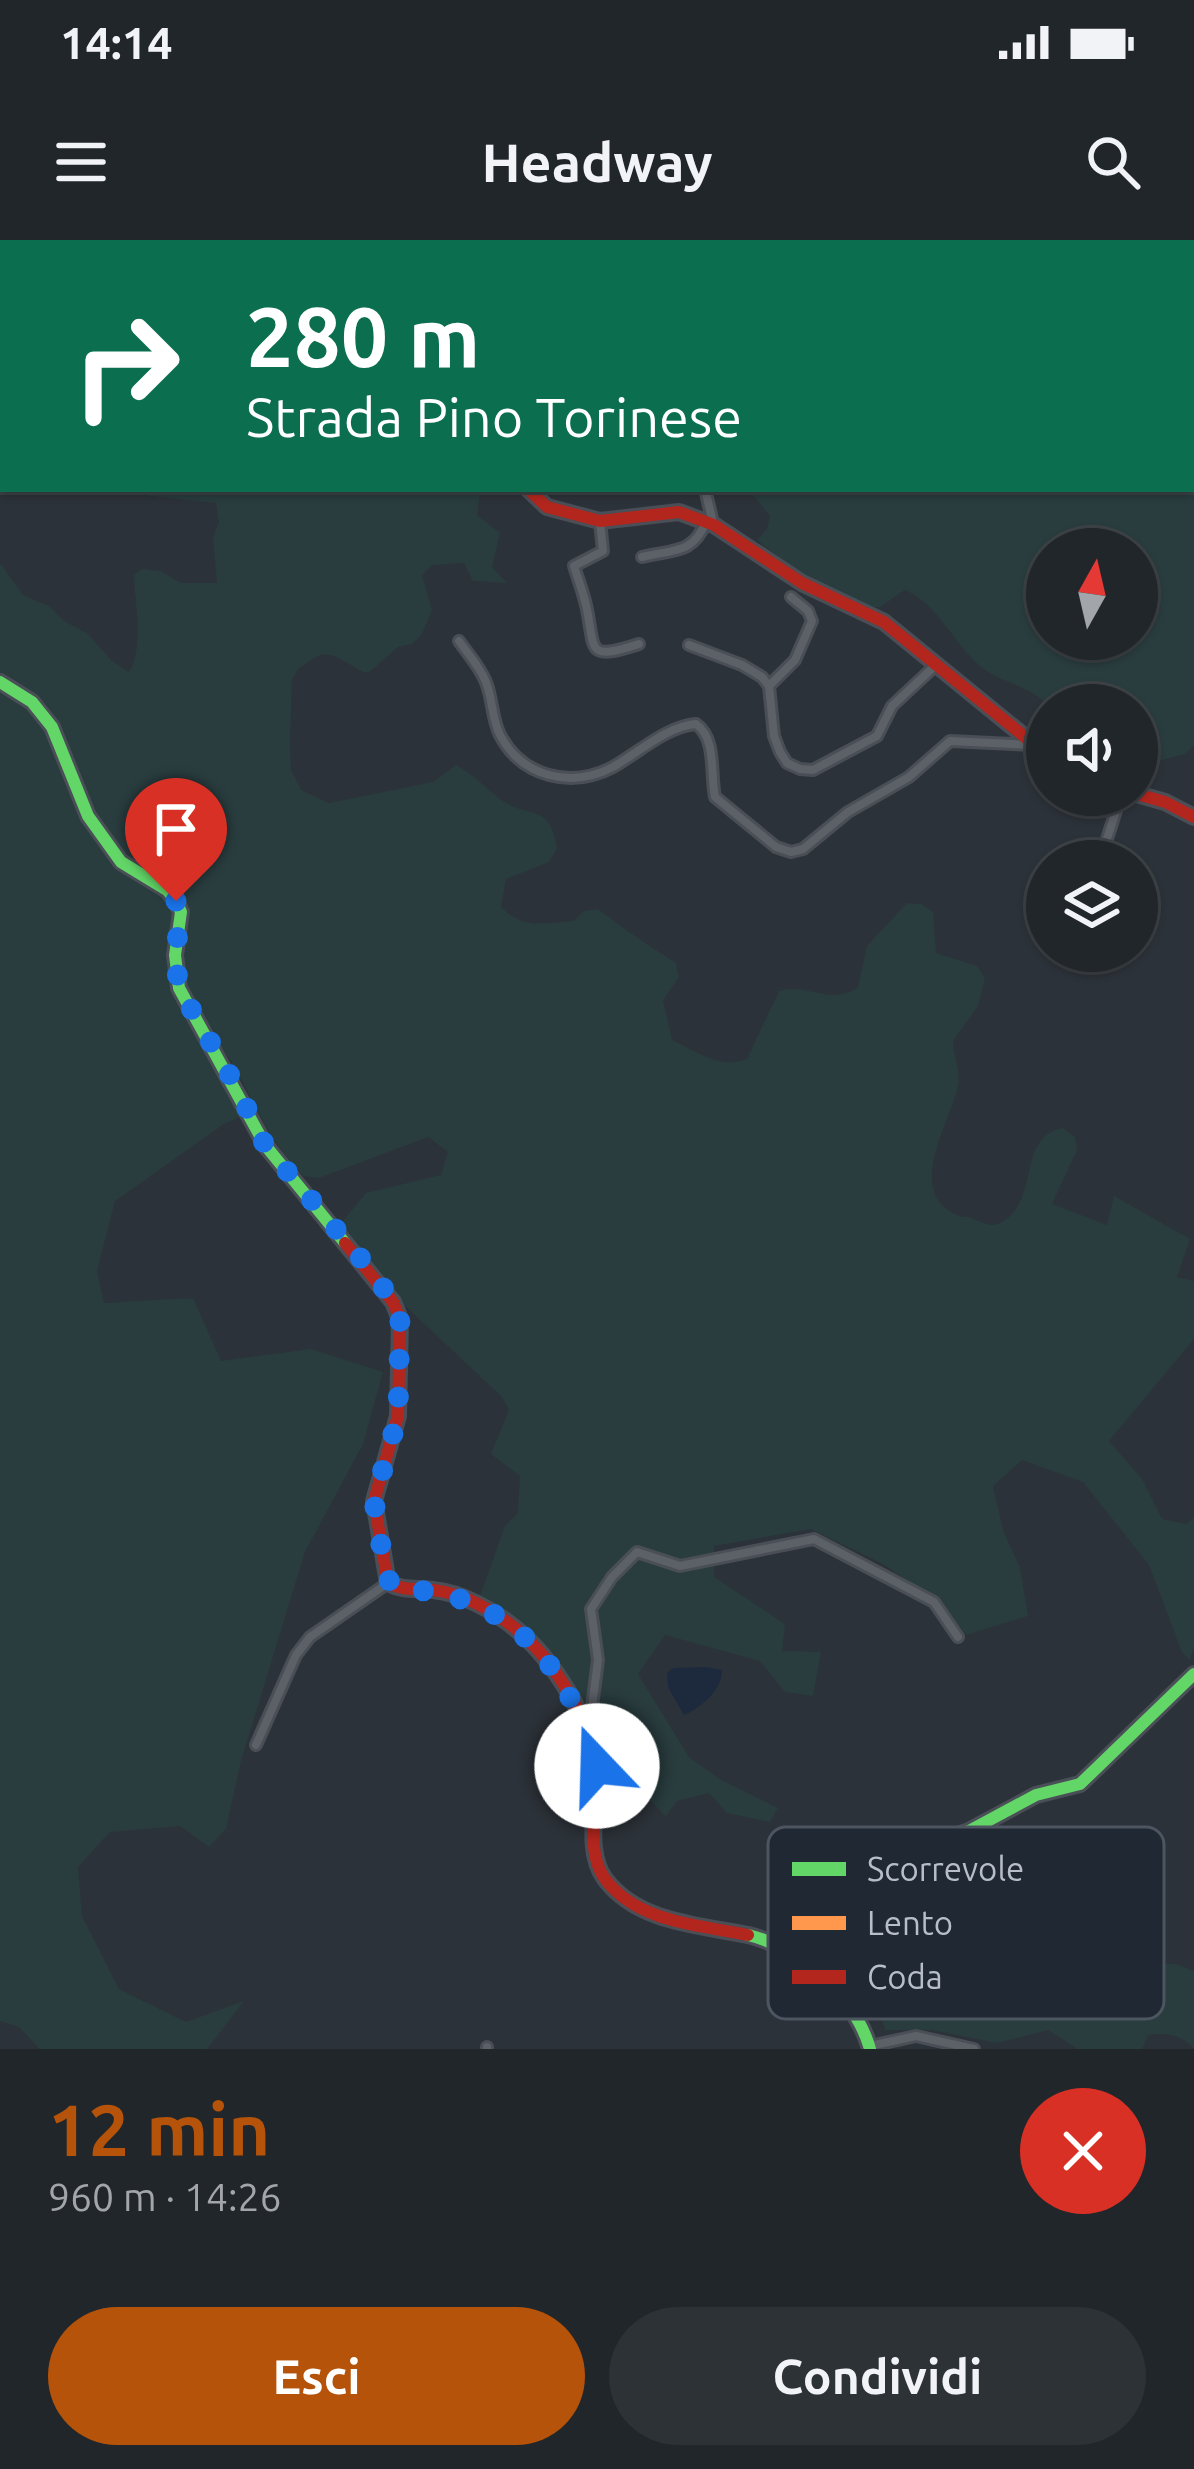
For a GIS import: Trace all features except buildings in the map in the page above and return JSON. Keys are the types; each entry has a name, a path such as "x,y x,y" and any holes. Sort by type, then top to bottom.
{"street":[{"path":"531,492 547,507 600,521 679,512 710,524 802,584 884,622 1026,739"},
{"path":"642,557 698,541 710,524 705,492"},
{"path":"600,521 603,551 574,566 589,638 608,654 639,644"},
{"path":"769,686 795,659 812,621 791,597"},
{"path":"459,641 487,683 500,736 537,773 562,779 600,773 672,731 696,724 705,729 710,745 715,797 776,847 791,852 803,849 848,812 909,777 950,741 1026,745"},
{"path":"689,645 742,665 769,686 780,752 787,763 813,770 877,736 892,706 936,665"},
{"path":"0,682 32,702 44,716 63,745 88,816 121,862 176,901 181,912 175,955 179,988 265,1145 393,1302 400,1318 398,1416 374,1501 388,1583 397,1589 440,1591 468,1600 518,1629 550,1661 597,1766 595,1856 610,1887 664,1919 727,1928 768,1941"},
{"path":"1158,800 1194,817"},
{"path":"588,1740 598,1660 591,1609 634,1553 680,1566 814,1539 934,1602 958,1637"},
{"path":"256,1745 296,1655 310,1637 388,1583"},
{"path":"976,1827 1036,1795 1080,1784 1194,1674"},
{"path":"858,2019 870,2048 916,2036 974,2049"}],"shaded area":[{"path":"750,492 1194,492 1194,745 1185,754 1158,761 1158,684 1026,684 1026,690 980,666 917,596 905,590 873,607 808,580 757,540 770,516"},
{"path":"480,493 477,515 500,533 492,567 507,583 473,581 464,563 432,565 422,575 432,610 412,644 398,647 368,673 325,655 299,668 292,680 291,770 301,790 329,803 433,782 456,765 503,801 545,818 557,849 549,862 506,879 501,907 518,919 535,923 574,921 584,911 598,909 676,963 679,977 663,1000 672,1040 718,1061 747,1059 779,991 839,995 858,987 867,946 907,903 921,904 933,912 936,953 977,966 985,978 978,1006 953,1041 958,1086 932,1172 940,1203 962,1217 989,1225 1000,1223 1021,1200 1039,1144 1063,1128 1075,1137 1077,1150 1052,1204 1107,1225 1114,1196 1190,1239 1177,1277 1194,1281 1194,1339 1109,1441 1142,1479 1162,1519 1186,1524 1194,1518 1194,1647 1190,1660 1182,1652 1149,1565 1083,1482 1022,1460 993,1486 1003,1530 1020,1568 1028,1616 966,1635 942,1604 883,1564 811,1529 714,1546 714,1577 785,1624 782,1651 821,1652 813,1696 785,1692 760,1661 665,1635 638,1674 689,1757 721,1780 778,1808 770,1822 727,1813 709,1793 677,1801 666,1816 644,1794 647,1776 608,1715 584,1713 554,1654 479,1599 505,1526 518,1513 520,1476 491,1454 509,1410 502,1397 401,1302 341,1223 366,1193 441,1175 448,1152 428,1137 319,1178 303,1176 274,1139 189,995 182,974 187,919 182,899 114,844 86,796 60,733 27,694 0,675 0,563 23,595 49,606 87,633 129,672 137,638 134,575 142,569 160,571 181,583 217,583 216,503 144,495"},
{"path":"0,687 42,725 113,861 172,904 173,985 242,1116 115,1201 97,1271 104,1303 193,1298 221,1361 311,1349 383,1372 363,1444 305,1552 241,1761 226,1829 209,1847 180,1826 110,1832 78,1867 82,1916 119,1989 186,2022 244,2001 207,2049 40,2049 19,2027 0,2021"},
{"path":"1164,1963 1194,1971 1194,2049 1179,2038 1161,2034 1148,2035 1142,2049 1078,2049 1048,2030 998,2043 931,2030 885,2030 882,2019 1164,2019"}],"water":[{"path":"673,1668 722,1670 718,1685 684,1715 668,1687 667,1673"}],"traffic: fast":[{"path":"0,682 32,702 52,727 88,816 121,862 167,890 176,901 181,912 175,955 179,988 265,1145 345,1243"},
{"path":"976,1827 1036,1795 1080,1784 1194,1674"},
{"path":"748,1935 768,1942"},
{"path":"857,2019 870,2049"}],"traffic: jam":[{"path":"531,492 547,507 600,521 679,512 714,525 802,583 884,622 1026,738"},
{"path":"1158,800 1194,817"},
{"path":"345,1243 393,1302 400,1319 398,1416 374,1501 388,1583 444,1592 487,1609 530,1642 557,1674 579,1712 593,1752 595,1855 605,1879 619,1894 671,1920 748,1935"}],"route":[{"path":"176,901 181,912 175,955 179,988 265,1145 379,1280 400,1318 398,1416 374,1501 386,1577 397,1589 440,1591 481,1605 518,1629 550,1661 597,1766"}]}
